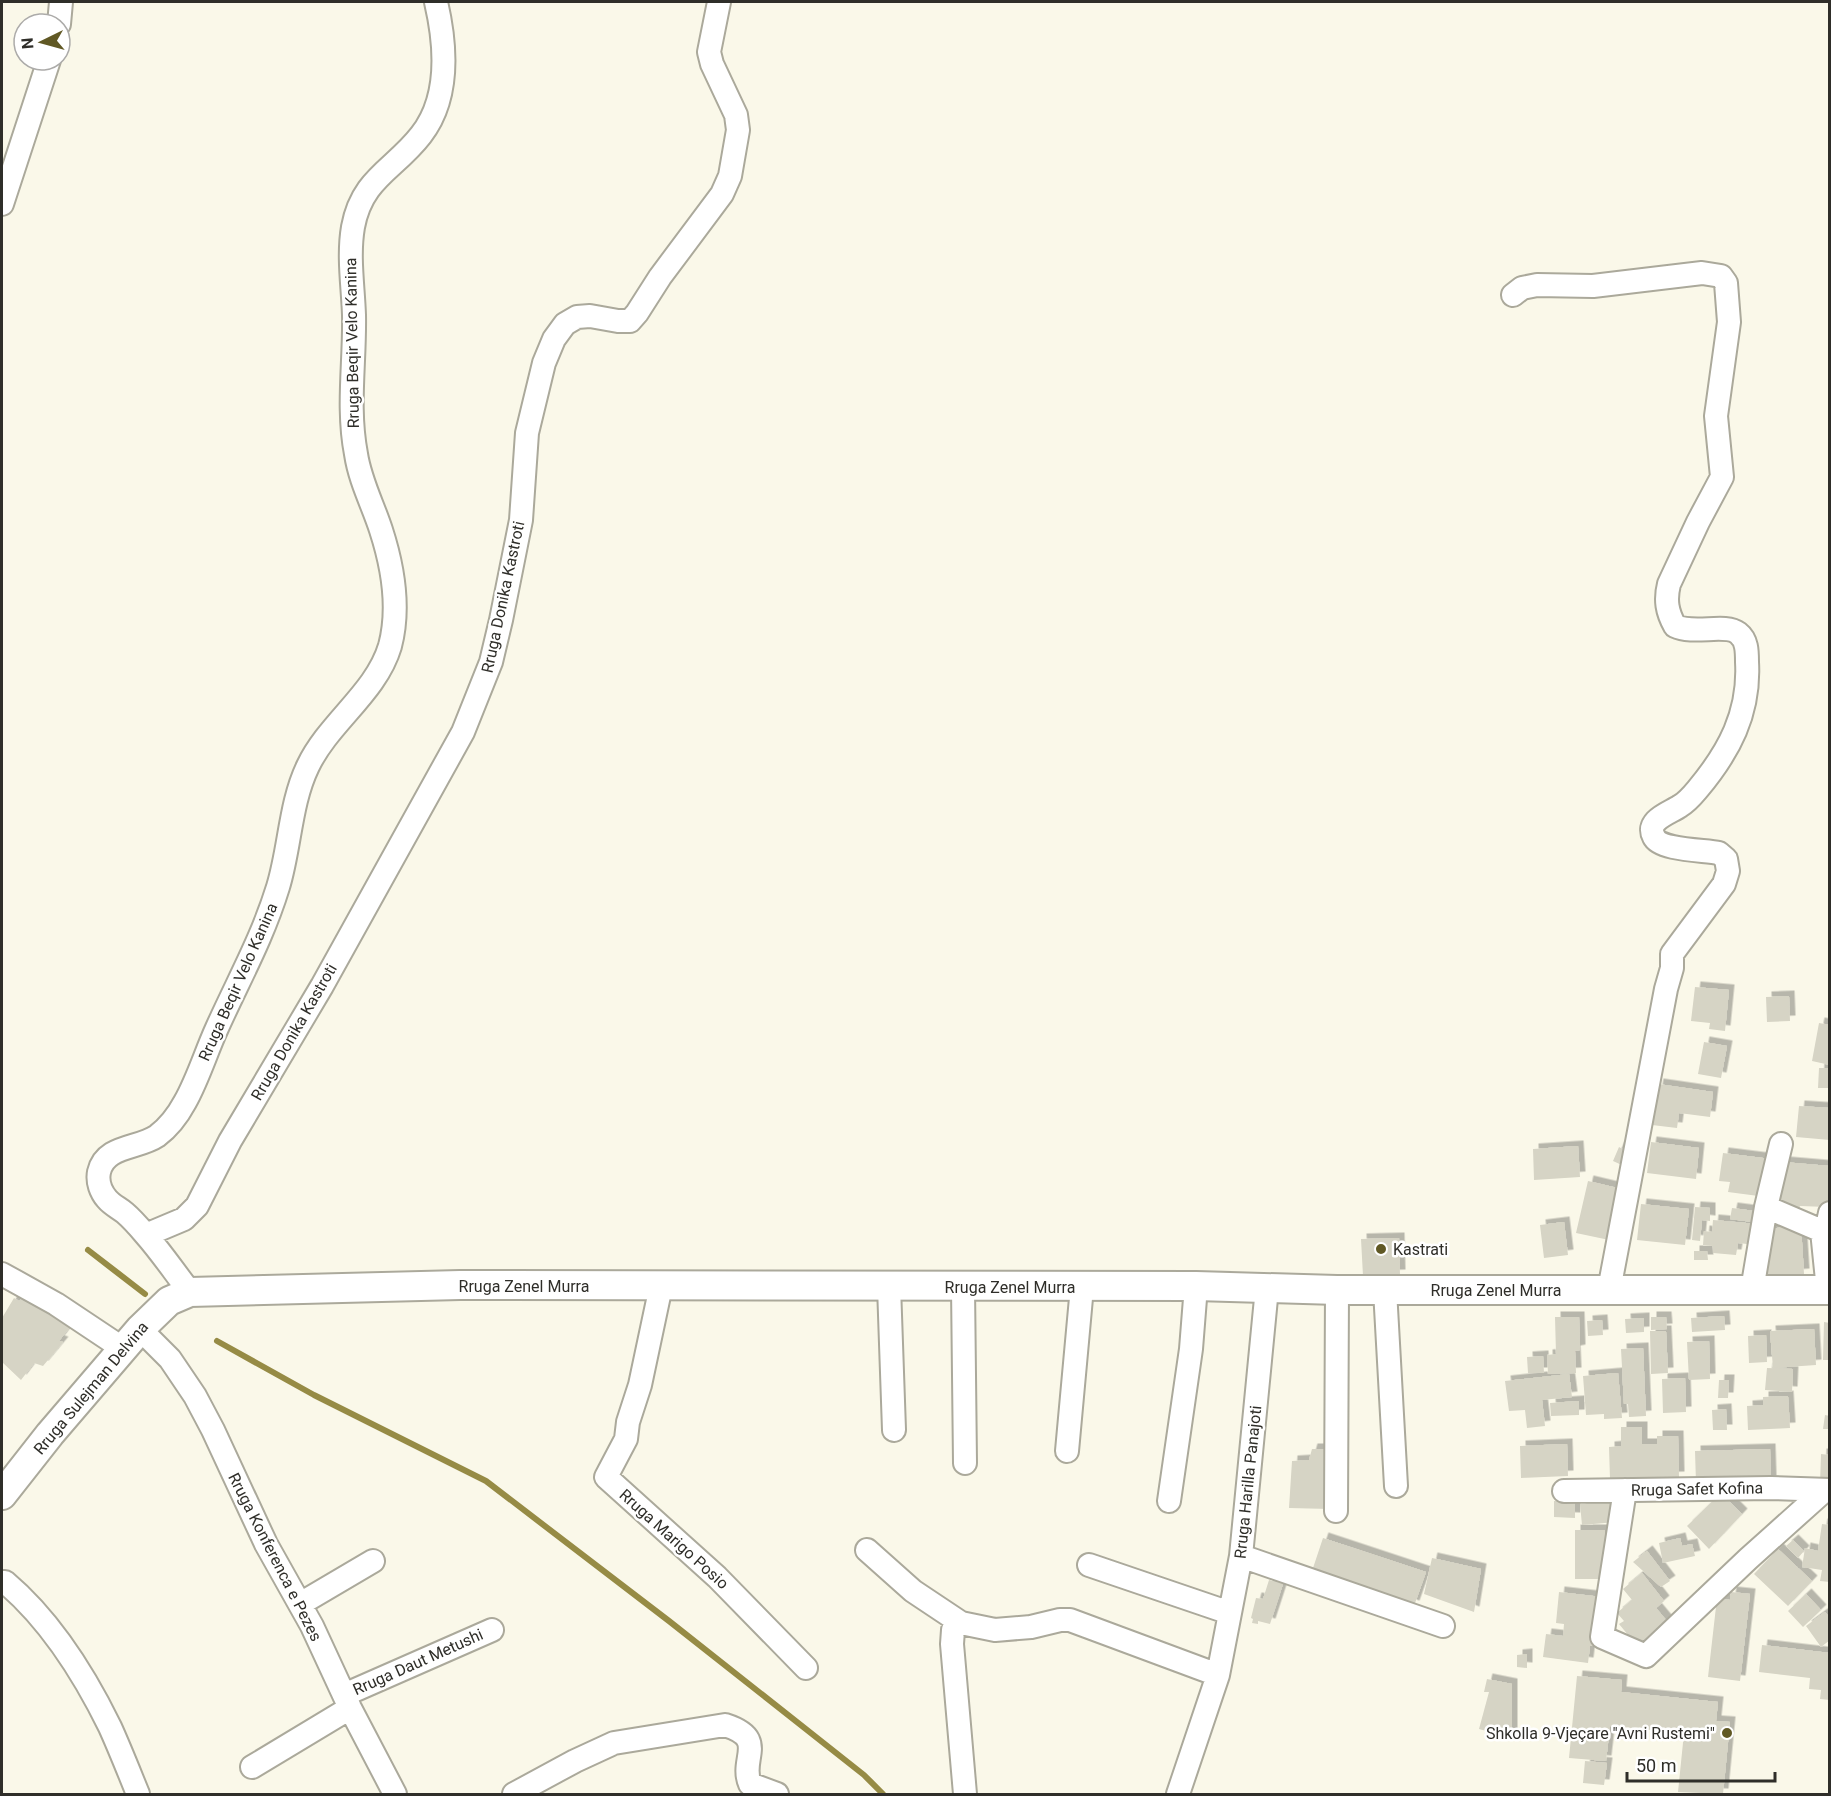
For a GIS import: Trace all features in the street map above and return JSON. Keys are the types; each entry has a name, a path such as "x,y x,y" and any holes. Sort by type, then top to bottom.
{"main road":[{"name":"Rruga Zenel Murra","path":"190,1292 460,1285 1829,1290"},
{"name":"Rruga Sulejman Delvina","path":"2,1495 131,1339 170,1301 190,1292"}],"street":[{"name":"Rruga Beqir Velo Kanina","path":"146,1235 126,1214 108,1200 98,1181 99,1169 105,1159 114,1152 141,1145 158,1136 172,1123 186,1100 264,929 279,883 298,793 308,766 382,667 390,644 395,616 394,586 389,559 356,458 352,426 354,318 352,229 359,205 369,187 420,137 432,118 440,96 443,72 443,44 436,2"},
{"name":"Rruga Donika Kastroti","path":"146,1235 184,1219 197,1206 230,1141 322,986 463,732 491,662 501,620 521,520 527,434 544,363 554,339 565,324 577,317 590,316 630,321 722,194 730,177 738,130 736,115 712,64 709,52 719,2"},
{"path":"2,204 45,72"},
{"path":"1513,295 1522,288 1537,285 1593,286 1702,273 1721,276 1726,283 1728,296 1726,348 1716,416 1722,477 1698,522 1666,595 1667,607 1675,626 1685,631 1723,629 1739,633 1747,649 1746,700 1740,724 1704,781 1682,806 1655,821 1653,836 1660,844 1719,853 1726,860 1728,871 1724,884 1672,954 1672,968 1666,989 1609,1290"},
{"path":"1752,1290 1766,1207 1781,1144"},
{"path":"1766,1207 1826,1222 1829,1290"},
{"path":"146,1235 190,1292"},
{"name":"Rruga Konferenca e Pezes","path":"2,1274 56,1304 170,1359 195,1396 213,1430 266,1544 300,1604 395,1794"},
{"name":"Rruga Marigo Posio","path":"661,1286 640,1384 628,1422 626,1439 606,1477 717,1577 806,1668"},
{"path":"889,1286 894,1430"},
{"path":"1169,1501 1191,1349 1196,1286"},
{"path":"963,1287 965,1463"},
{"path":"1067,1451 1082,1287"},
{"name":"Rruga Harilla Panajoti","path":"1178,1794 1218,1675 1241,1556 1267,1288"},
{"path":"1335,1511 1337,1290"},
{"path":"1385,1290 1396,1486"},
{"name":"Rruga Safet Kofina","path":"1564,1491 1771,1488 1827,1490"},
{"path":"1625,1490 1602,1637 1646,1656 1748,1559 1827,1490"},
{"path":"867,1550 913,1591 961,1623 994,1630 1024,1628 1070,1620 1218,1675"},
{"path":"1241,1556 1443,1626"},
{"path":"300,1604 373,1561"},
{"path":"1089,1565 1230,1613"},
{"path":"2,1582 6,1582 32,1608 89,1687 110,1728 138,1794"},
{"path":"961,1623 953,1630 952,1644 965,1794"},
{"name":"Rruga Daut Metushi","path":"252,1767 347,1702 492,1630"},
{"path":"514,1794 614,1743 725,1725 735,1728 749,1740 751,1747 747,1778 750,1784 777,1794"}],"building":[{"path":"1695,987 1729,990 1725,1031 1709,1029 1710,1023 1691,1021"},
{"path":"1789,996 1790,1021 1767,1022 1766,997"},
{"path":"1819,1023 1830,1025 1830,1065 1812,1061"},
{"path":"1704,1042 1727,1046 1721,1078 1698,1074"},
{"path":"1819,1068 1830,1068 1830,1088 1818,1088"},
{"path":"1658,1084 1713,1092 1710,1117 1679,1113 1677,1128 1652,1125"},
{"path":"1799,1106 1830,1108 1830,1140 1796,1137"},
{"path":"1651,1142 1699,1148 1696,1179 1647,1173"},
{"path":"1578,1146 1580,1177 1534,1180 1533,1149"},
{"path":"1619,1147 1630,1153 1624,1166 1613,1161"},
{"path":"1723,1153 1771,1159 1766,1197 1728,1192 1730,1182 1719,1181"},
{"path":"1783,1162 1830,1166 1827,1207 1780,1208"},
{"path":"1588,1181 1626,1190 1614,1241 1576,1233"},
{"path":"1641,1204 1689,1209 1685,1245 1637,1240"},
{"path":"1695,1207 1710,1208 1710,1221 1702,1220 1700,1241 1692,1240"},
{"path":"1732,1208 1762,1212 1760,1223 1730,1219"},
{"path":"1713,1220 1758,1224 1756,1245 1738,1243 1736,1255 1713,1253 1713,1246 1703,1245 1704,1231 1712,1232"},
{"path":"1564,1222 1568,1255 1544,1258 1540,1225"},
{"path":"1801,1226 1804,1274 1766,1277 1763,1229"},
{"name":"Kastrati","path":"1399,1238 1400,1275 1363,1276 1361,1239"},
{"path":"1694,1251 1707,1251 1708,1260 1694,1260"},
{"path":"25,1296 72,1324 59,1341 63,1342 43,1366 34,1363 21,1380 2,1362 2,1318 14,1298 19,1301"},
{"path":"1724,1316 1725,1330 1692,1332 1691,1318"},
{"path":"1555,1317 1579,1317 1580,1350 1575,1351 1576,1373 1548,1374 1547,1355 1556,1354"},
{"path":"1651,1317 1666,1317 1667,1329 1651,1330"},
{"path":"1644,1318 1644,1332 1626,1333 1625,1319"},
{"path":"1602,1320 1603,1335 1588,1336 1587,1321"},
{"path":"1824,1322 1830,1323 1830,1360 1823,1360"},
{"path":"1814,1329 1816,1365 1773,1368 1770,1331"},
{"path":"1650,1331 1666,1331 1668,1373 1651,1374"},
{"path":"1766,1335 1767,1362 1749,1363 1748,1336"},
{"path":"1709,1341 1710,1379 1689,1380 1687,1342"},
{"path":"1643,1348 1646,1416 1629,1417 1628,1404 1624,1404 1621,1349"},
{"path":"1543,1356 1544,1373 1528,1373 1527,1357"},
{"path":"1767,1368 1793,1369 1792,1392 1765,1390"},
{"path":"1618,1373 1622,1418 1604,1419 1604,1414 1586,1415 1583,1376"},
{"path":"1569,1374 1572,1397 1542,1400 1545,1426 1527,1428 1525,1410 1509,1411 1505,1381"},
{"path":"1685,1378 1686,1412 1663,1413 1662,1379"},
{"path":"1719,1380 1729,1380 1728,1398 1718,1398"},
{"path":"1788,1396 1790,1428 1748,1430 1747,1406 1763,1405 1763,1397"},
{"path":"1579,1401 1579,1415 1551,1416 1550,1403"},
{"path":"1726,1409 1727,1430 1713,1430 1712,1410"},
{"path":"1825,1415 1830,1416 1830,1429 1823,1429"},
{"path":"1621,1427 1642,1427 1642,1444 1657,1444 1657,1436 1678,1436 1679,1477 1610,1479 1609,1447 1621,1446"},
{"path":"1567,1444 1568,1476 1521,1478 1520,1446"},
{"path":"1312,1449 1329,1449 1330,1509 1289,1508 1292,1461 1309,1460"},
{"path":"1770,1449 1771,1481 1696,1483 1695,1451"},
{"path":"1821,1454 1830,1455 1830,1485 1820,1485"},
{"path":"1721,1493 1742,1514 1709,1549 1687,1526"},
{"path":"1554,1501 1575,1501 1575,1518 1554,1517"},
{"path":"1615,1502 1616,1522 1582,1525 1580,1504"},
{"path":"1822,1524 1830,1525 1830,1582 1820,1581 1822,1570 1802,1567 1805,1548 1818,1551"},
{"path":"1575,1530 1605,1530 1605,1579 1575,1579"},
{"path":"1323,1538 1426,1572 1414,1606 1312,1571"},
{"path":"1680,1538 1682,1546 1692,1544 1695,1556 1663,1563 1659,1543"},
{"path":"1793,1540 1804,1551 1798,1558 1786,1546"},
{"path":"1778,1549 1812,1581 1788,1606 1754,1574"},
{"path":"1647,1551 1670,1581 1661,1587 1633,1562"},
{"path":"1432,1558 1481,1569 1474,1612 1424,1594"},
{"path":"1642,1573 1664,1601 1656,1608 1671,1626 1659,1629 1638,1647 1619,1624 1624,1621 1617,1613 1632,1600 1623,1589"},
{"path":"1269,1580 1283,1584 1270,1624 1258,1621 1258,1624 1252,1623 1256,1598 1263,1599"},
{"path":"1559,1592 1602,1597 1596,1646 1590,1646 1588,1663 1543,1657 1546,1634 1563,1636 1564,1624 1556,1623"},
{"path":"1731,1592 1750,1594 1740,1681 1708,1677 1717,1598 1730,1600"},
{"path":"1806,1594 1821,1610 1803,1627 1788,1611"},
{"path":"1825,1612 1830,1618 1830,1640 1821,1647 1806,1626"},
{"path":"1762,1645 1830,1653 1830,1700 1820,1699 1821,1690 1809,1689 1810,1678 1759,1672"},
{"path":"1527,1654 1527,1668 1517,1667 1517,1655"},
{"path":"1577,1676 1622,1680 1621,1692 1718,1702 1716,1721 1730,1722 1723,1794 1678,1792 1684,1733 1610,1726 1606,1761 1569,1758"},
{"path":"1487,1679 1512,1684 1512,1738 1479,1729 1489,1692 1484,1692"},
{"path":"1585,1761 1607,1763 1604,1785 1583,1783"}],"waterway":[{"path":"88,1250 145,1294"},
{"path":"217,1341 314,1395 486,1481 669,1621 864,1775 883,1794"}],"place":[{"name":"Kastrati","path":"1381,1249"},
{"name":"Shkolla 9-Vjeçare \"Avni Rustemi\"","path":"1727,1733"}]}
